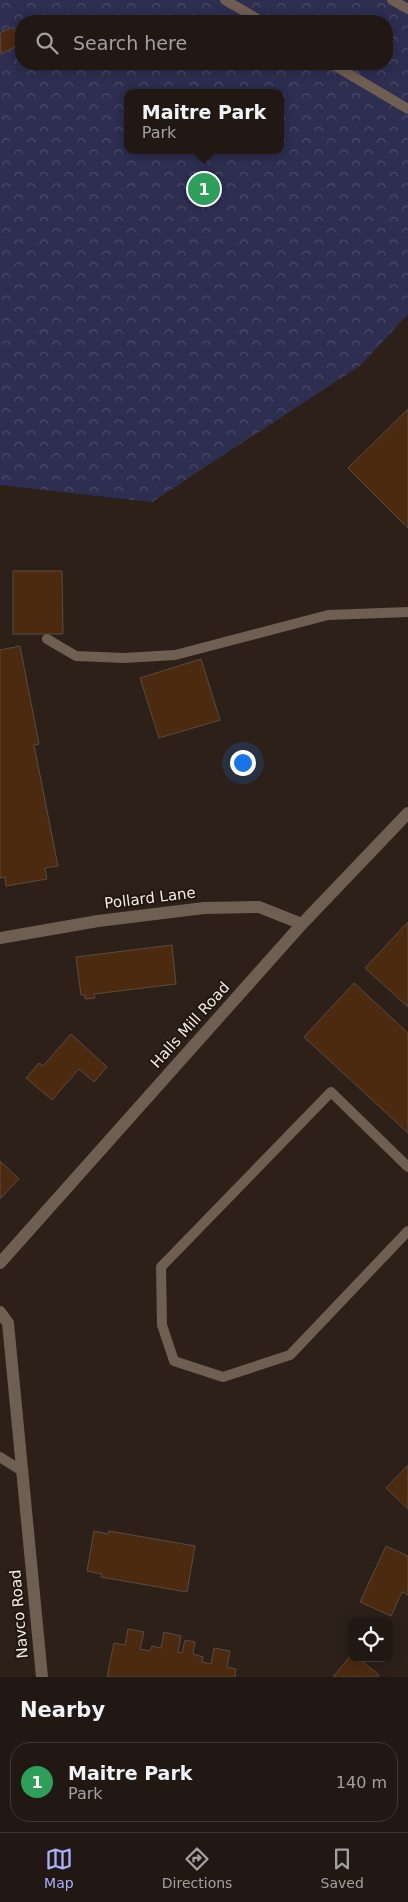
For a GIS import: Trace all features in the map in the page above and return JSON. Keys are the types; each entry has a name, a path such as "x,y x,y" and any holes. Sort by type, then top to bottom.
{"street":[{"name":"Halls Mill Road","path":"0,1263 302,924 406,818"},
{"name":"Pollard Lane","path":"0,938 98,921 204,908 259,907 302,924"},
{"name":"Navco Road","path":"0,1312 8,1323 42,1677"}],"lane":[{"path":"225,0 251,15"},
{"path":"392,0 408,9"},
{"path":"342,70 408,109"},
{"path":"47,639 76,656 124,658 174,655 328,615 408,612"},
{"path":"408,1167 331,1092 161,1267 162,1325 174,1361 222,1378 290,1355 408,1231"},
{"path":"0,1457 22,1471"}],"green space":[{"path":"0,0 408,0 408,314 361,365 152,502 0,485"}],"building":[{"path":"13,27 15,31 15,47 1,54 0,33"},
{"path":"408,409 408,528 348,468"},
{"path":"13,571 62,571 63,634 13,634"},
{"path":"20,646 39,744 34,745 58,866 45,868 47,879 6,886 5,877 0,878 0,650"},
{"path":"201,659 220,720 159,738 140,678"},
{"path":"408,922 408,1007 365,968"},
{"path":"172,945 176,984 94,994 95,998 85,999 85,995 81,995 76,957"},
{"path":"354,983 408,1033 408,1133 304,1037"},
{"path":"71,1034 107,1067 94,1082 79,1069 52,1100 26,1078 39,1063 43,1066"},
{"path":"0,1161 19,1179 0,1199"},
{"path":"408,1465 408,1509 386,1488"},
{"path":"94,1531 108,1534 109,1531 195,1546 187,1592 101,1577 102,1574 87,1571"},
{"path":"386,1546 408,1556 408,1595 402,1592 391,1616 360,1602"},
{"path":"128,1629 144,1632 140,1649 150,1651 152,1646 161,1648 164,1632 181,1636 178,1652 182,1653 185,1640 195,1642 193,1654 203,1657 202,1662 211,1664 214,1648 230,1651 227,1667 236,1669 235,1677 107,1677 114,1643 125,1645"},
{"path":"348,1659 348,1662 363,1662 379,1675 378,1677 333,1677"}],"place":[{"name":"Maitre Park","path":"204,189"}]}
